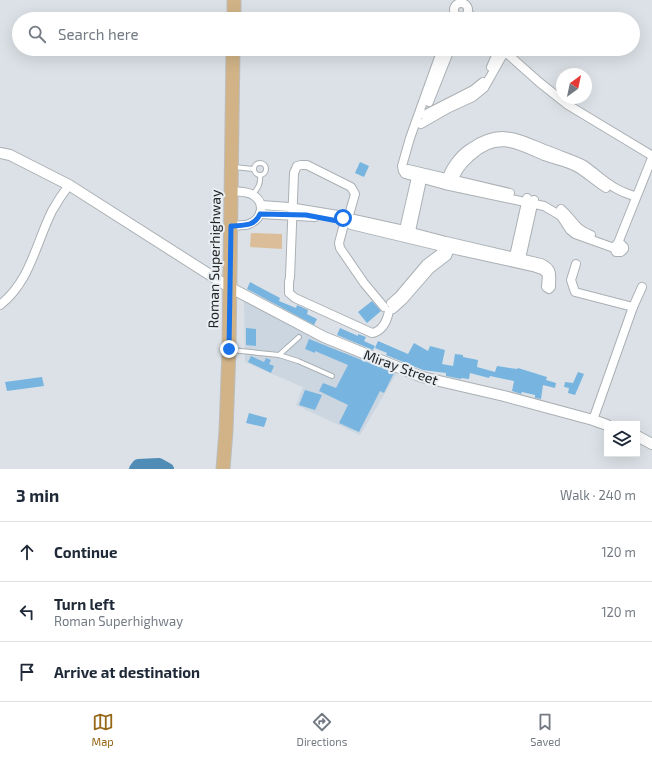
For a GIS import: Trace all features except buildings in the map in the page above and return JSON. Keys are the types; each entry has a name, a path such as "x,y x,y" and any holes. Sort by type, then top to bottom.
{"main road":[{"path":"234,0 234,12"},
{"name":"Roman Superhighway","path":"223,469 229,349 233,56"}],"street":[{"path":"443,56 422,118 412,139 404,165 420,176 530,200 562,214 575,226 580,234 617,245 652,169"},
{"path":"422,118 463,98 479,86 486,83 501,56"},
{"path":"512,56 556,90"},
{"path":"532,72 556,92"},
{"path":"571,104 652,154 635,199 630,218"},
{"path":"449,182 466,160 484,143 498,139 522,142 578,165 617,192 635,199"},
{"name":"Miray Street","path":"0,153 10,155 69,185 229,287 324,337 422,377 504,396 604,424"},
{"path":"389,307 366,281 342,244 349,220 360,194 349,179 325,171 308,160 294,162 290,166 288,172 291,183 288,263 290,277 289,293 295,298 368,332 375,333 381,329 385,323 389,307 420,270 433,263 449,245"},
{"path":"407,234 420,176"},
{"path":"0,305 8,299 22,281 52,211 69,185"},
{"path":"231,191 246,192 252,195 257,199 261,209 257,220 248,225 231,226"},
{"path":"261,209 272,205 290,211 349,220 517,260 530,200"},
{"path":"272,205 272,214"},
{"path":"261,209 272,214 290,211"},
{"path":"576,264 571,280 575,292 633,307"},
{"path":"593,420 633,307 642,287"},
{"path":"640,438 652,444"}],"lane":[{"path":"253,169 257,163 264,164 266,171 260,175"},
{"path":"231,166 253,169"},
{"path":"253,169 255,174 260,175"},
{"path":"252,195 259,187 260,175"},
{"path":"279,355 299,337"},
{"path":"229,349 279,355 298,361 332,376"}],"shaded area":[{"path":"251,233 282,234 282,249 250,247"},
{"path":"244,300 323,338 398,371 360,435 296,405 303,387 245,362"}],"waterway":[{"path":"135,469 138,465 159,464 168,469"}],"route":[{"path":"229,349 231,226 248,225 257,220 260,214 306,215 343,222 343,218"}]}
